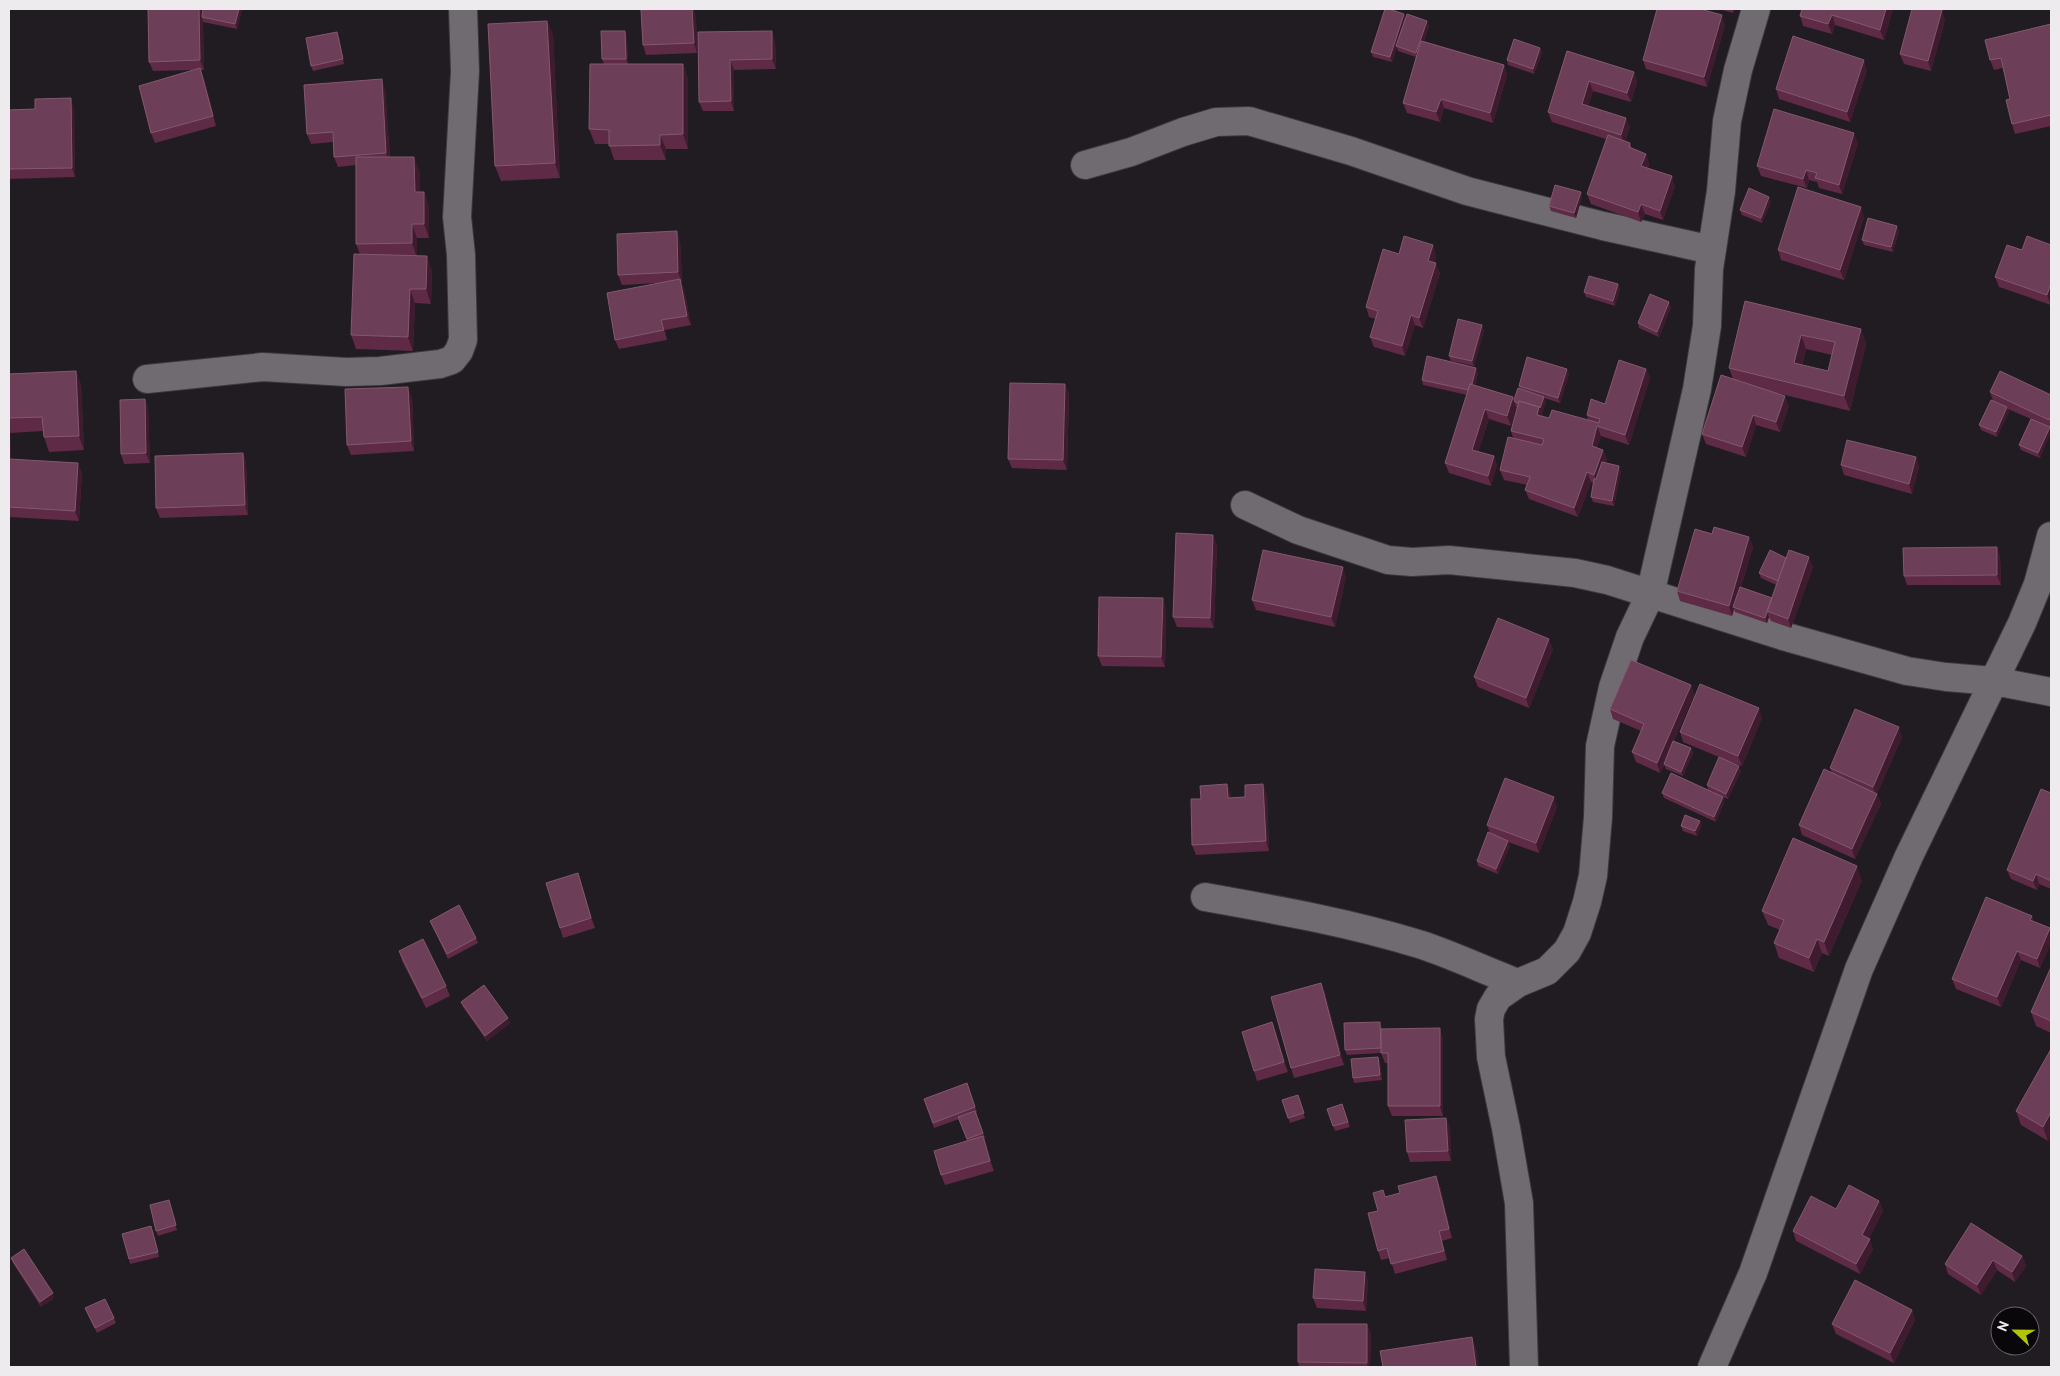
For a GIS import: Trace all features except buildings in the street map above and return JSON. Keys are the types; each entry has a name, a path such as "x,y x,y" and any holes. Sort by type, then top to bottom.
{"street":[{"path":"147,379 263,367 346,372 380,371 440,364 452,360 459,351 463,340 461,255 457,217 465,71 463,9"},
{"path":"1524,1367 1519,1203 1491,1057 1489,1019 1491,1009 1498,997 1518,984 1547,971 1567,951 1577,933 1593,876 1598,817 1600,746 1616,679 1630,638 1650,595 1697,389 1707,326 1709,269 1721,191 1731,97 1756,9"},
{"path":"1085,165 1131,152 1216,122 1250,121 1352,151 1467,191 1603,226 1712,250"},
{"path":"1245,505 1298,530 1388,560 1412,562 1449,560 1574,573 1607,580 1783,636 1907,670 1946,677 1994,681 2051,692"},
{"path":"1712,1367 1753,1272 1859,969 1909,856 2022,623 2038,584 2051,536"},
{"path":"1206,897 1295,913 1382,934 1424,946 1518,984"}]}
